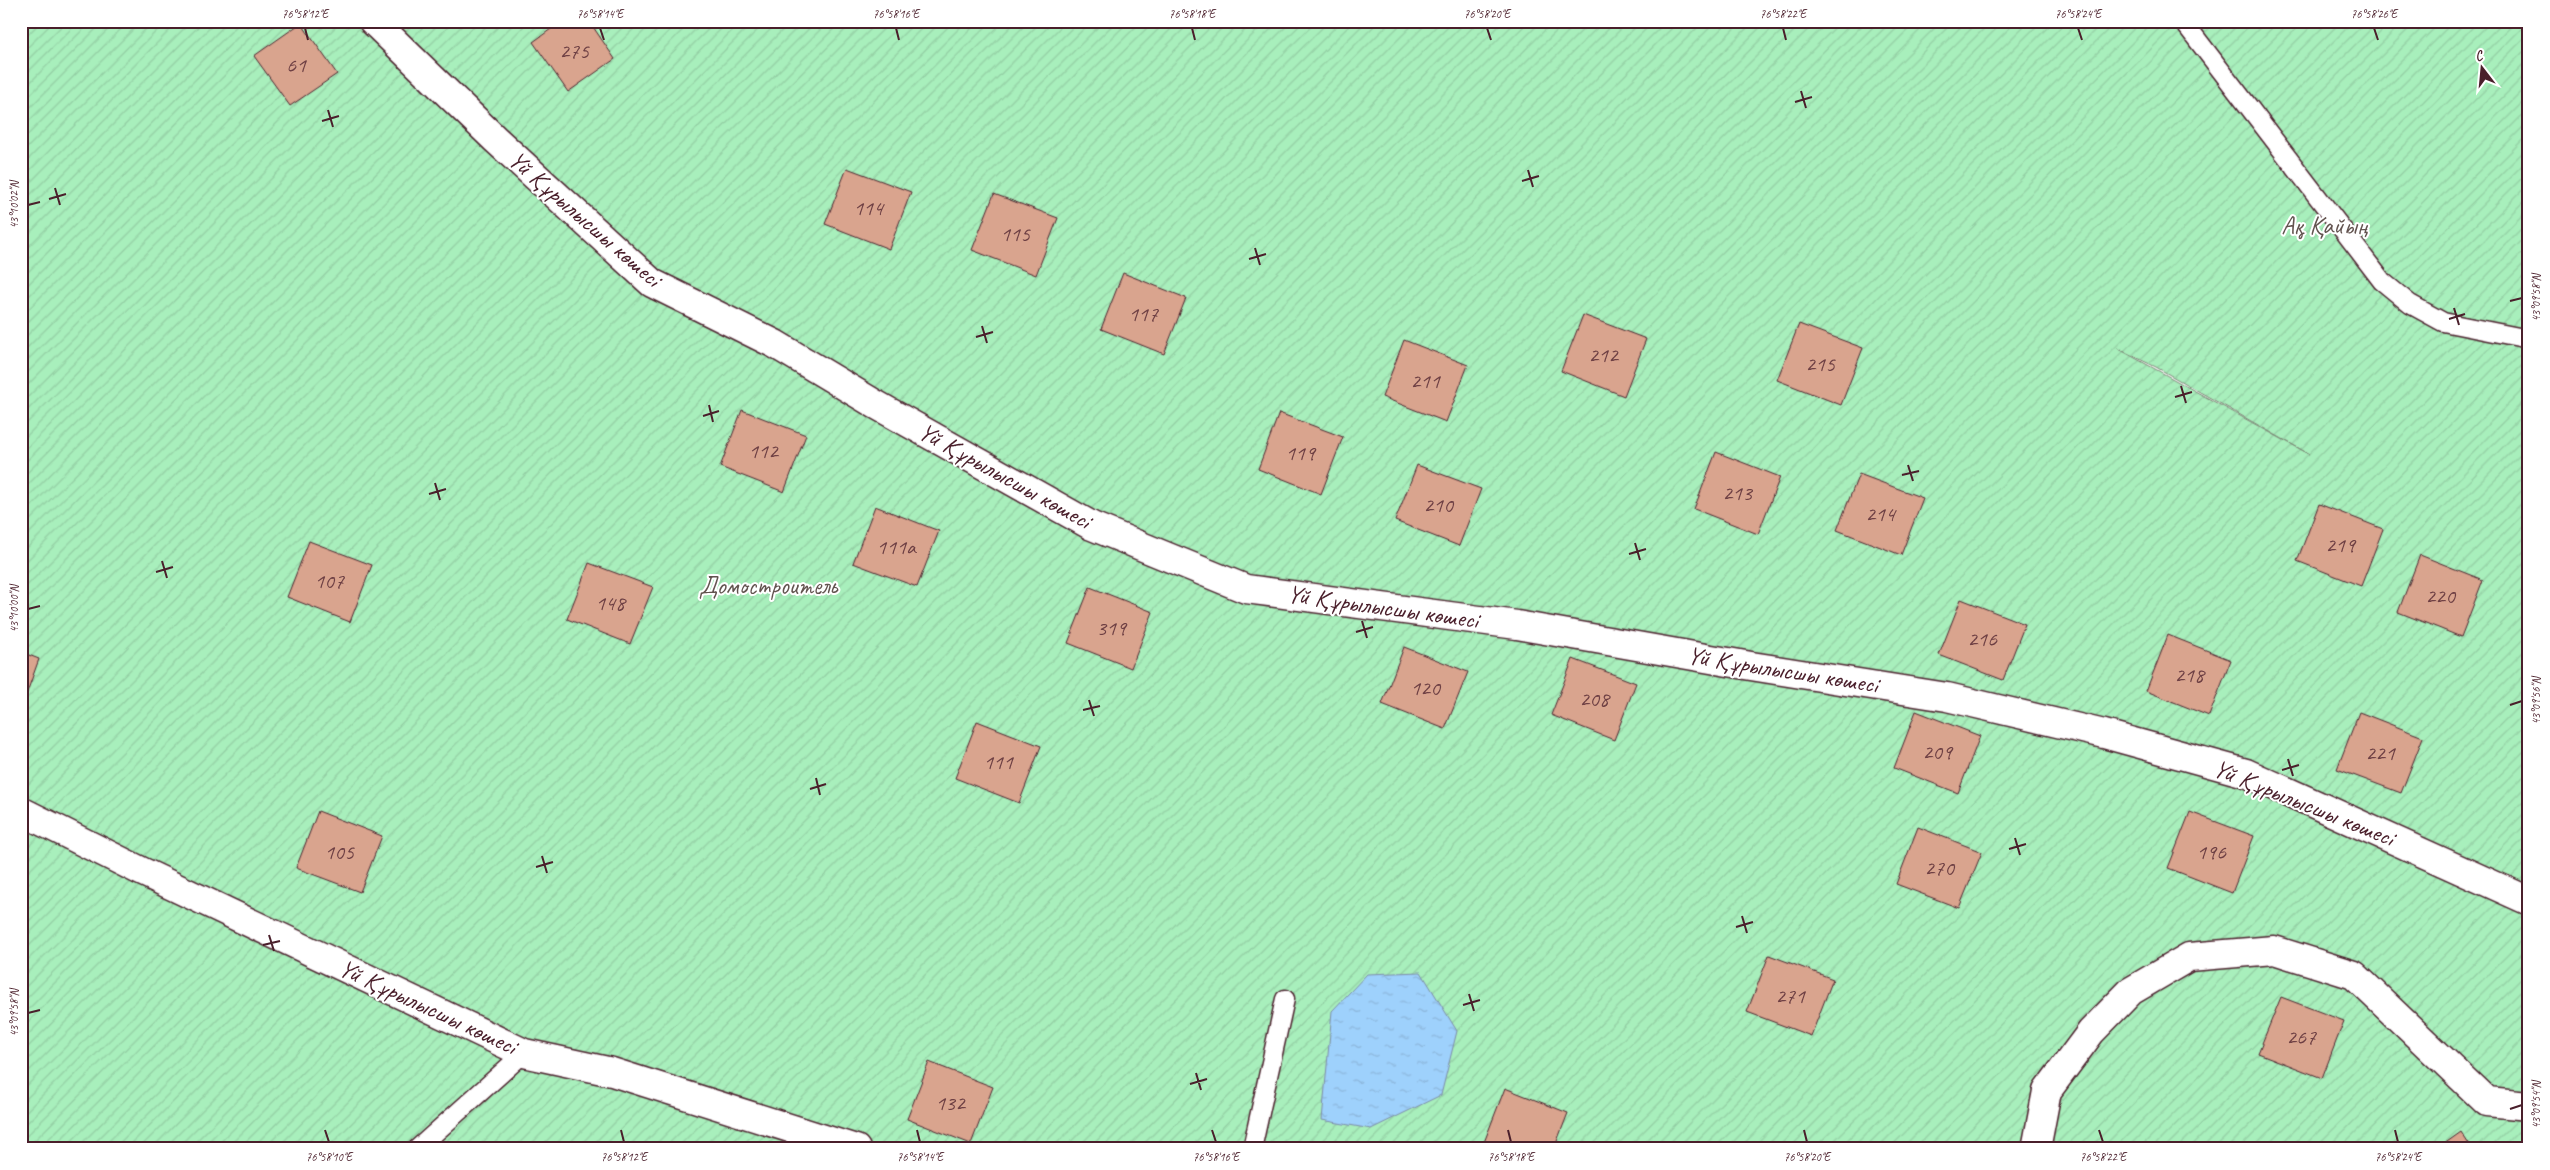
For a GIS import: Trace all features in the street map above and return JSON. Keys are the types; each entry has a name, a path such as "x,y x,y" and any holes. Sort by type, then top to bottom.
{"street":[{"name":"Үй Құрылысшы көшесі","path":"373,21 495,139 652,283 775,344 874,404 1101,530 1246,589 1517,624 1750,666 1947,697 2104,734 2246,773 2529,901"},
{"name":"Үй Құрылысшы көшесі","path":"21,811 141,871 524,1053 612,1072 856,1149"},
{"path":"2036,1149 2047,1091 2091,1032 2130,991 2189,957 2274,950 2354,975 2487,1102 2529,1106"}],"lane":[{"path":"2183,21 2382,281 2410,304 2443,322 2529,339"},
{"path":"1252,1149 1285,999"},
{"path":"418,1149 524,1053"}],"green space":[{"name":"Домостроитель","path":"21,21 2529,21 2529,1149 21,1149","holes":["2117,348 2156,367 2309,454"]}],"water":[{"path":"1421,972 1457,1031 1441,1095 1371,1129 1322,1120 1332,1011 1367,974"}],"building":[{"path":"562,21 589,21 615,59 568,92 533,42"},
{"path":"301,23 337,74 290,106 254,56"},
{"path":"847,168 911,192 889,249 825,224"},
{"path":"994,194 1058,218 1036,275 972,250"},
{"path":"1123,273 1186,298 1164,354 1101,329"},
{"path":"1583,315 1646,339 1624,396 1561,371"},
{"path":"1799,324 1863,348 1841,405 1777,380"},
{"path":"1404,340 1468,365 1446,422 1382,397"},
{"path":"742,410 806,435 784,492 720,467"},
{"path":"1279,413 1343,437 1321,494 1258,469"},
{"path":"1716,452 1780,477 1758,534 1694,509"},
{"path":"1417,465 1481,489 1459,546 1395,521"},
{"path":"1859,474 1923,498 1901,555 1837,530"},
{"path":"2319,504 2383,529 2361,586 2297,561"},
{"path":"875,506 939,531 917,587 853,563"},
{"path":"309,541 372,565 350,622 287,597"},
{"path":"2420,555 2483,580 2461,637 2398,612"},
{"path":"589,563 653,587 630,644 567,619"},
{"path":"1090,587 1153,612 1131,668 1068,643"},
{"path":"1961,599 2025,624 2003,680 1939,655"},
{"path":"2168,635 2231,660 2209,716 2146,691"},
{"path":"1404,647 1468,672 1445,729 1382,704"},
{"path":"21,652 39,659 21,709"},
{"path":"1573,659 1636,683 1614,740 1551,715"},
{"path":"1916,711 1980,736 1958,793 1894,768"},
{"path":"2359,712 2423,737 2401,793 2337,769"},
{"path":"977,721 1041,746 1019,803 955,778"},
{"path":"318,811 382,836 360,892 296,868"},
{"path":"2190,812 2254,836 2232,893 2168,868"},
{"path":"1918,827 1982,852 1959,908 1896,884"},
{"path":"1769,955 1833,979 1811,1036 1747,1012"},
{"path":"2281,997 2344,1021 2322,1078 2258,1053"},
{"path":"929,1062 993,1087 971,1144 907,1119"},
{"path":"1505,1088 1568,1113 1554,1149 1494,1149 1483,1145"},
{"path":"2461,1132 2472,1149 2437,1149"}],"park label":[{"name":"Ақ Қайың","path":"2324,226"}]}
